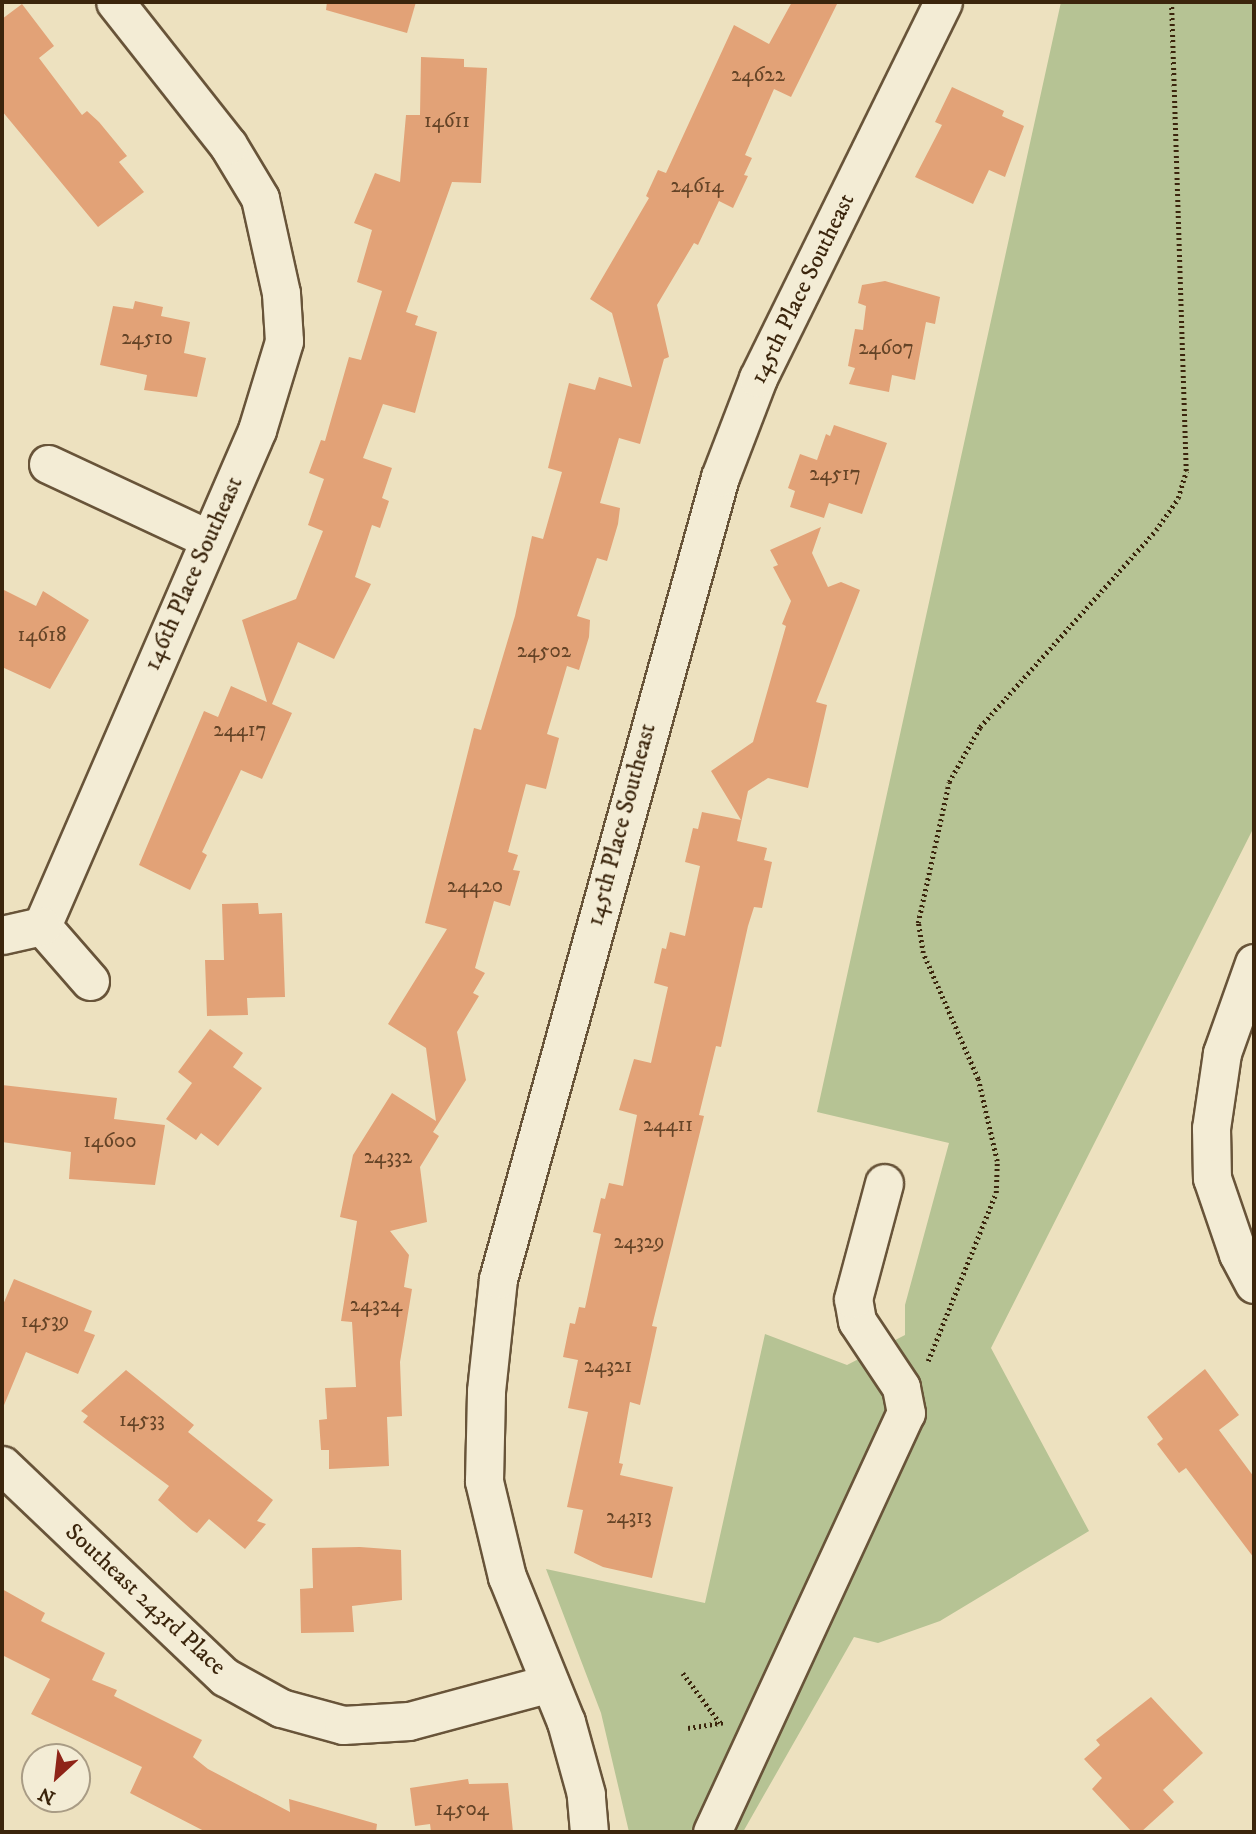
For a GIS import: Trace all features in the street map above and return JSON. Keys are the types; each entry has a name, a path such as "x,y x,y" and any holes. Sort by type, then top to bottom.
{"street":[{"name":"146th Place Southeast","path":"42,926 257,430 284,341 281,293 260,198 228,145 115,2"},
{"name":"145th Place Southeast","path":"589,1832 586,1794 566,1722 547,1685 507,1577 484,1481 486,1391 498,1279 720,477 758,378 943,2"},
{"path":"48,464 209,539"},
{"path":"2,935 42,926 90,981"},
{"path":"1254,963 1222,1053 1211,1128 1212,1178 1238,1254 1254,1284"},
{"path":"712,1832 906,1413 901,1387 857,1321 853,1299 884,1183"},
{"name":"Southeast 243rd Place","path":"2,1465 225,1677 281,1708 343,1725 409,1721 547,1685"}],"path":[{"path":"906,1413 996,1193 997,1161 978,1079 923,953 918,923 949,782 980,727 1156,530 1178,498 1186,471 1171,2"},
{"path":"683,1673 720,1723"}],"green space":[{"path":"1061,2 1254,2 1254,827 991,1348 1089,1531 940,1621 878,1643 854,1637 743,1832 629,1832 601,1713 546,1569 705,1603 765,1334 847,1365 905,1335 905,1305 949,1143 817,1112"}],"building":[{"path":"327,2 416,2 407,33 326,10"},
{"path":"792,2 838,2 791,97 774,89 745,155 752,158 744,175 748,176 733,208 719,201 698,245 694,243 657,305 669,357 664,359 640,444 619,438 600,503 620,508 618,524 607,561 597,558 577,616 590,620 589,637 579,670 567,666 547,734 559,738 546,789 526,784 508,852 518,855 513,870 520,871 510,906 494,901 475,968 485,973 473,993 479,996 457,1032 466,1080 433,1132 439,1136 420,1167 427,1222 390,1231 409,1255 404,1287 412,1289 400,1362 402,1416 387,1417 389,1466 329,1469 329,1450 321,1450 319,1420 327,1419 325,1388 356,1387 352,1322 341,1321 357,1221 340,1217 353,1155 392,1093 436,1121 426,1048 388,1024 447,929 425,923 474,728 481,730 515,616 532,536 543,539 562,472 548,468 569,383 595,390 599,377 632,387 612,313 590,299 649,198 646,196 658,170 666,173 734,25 769,44"},
{"path":"22,4 54,46 39,58 82,115 87,111 127,156 119,162 144,192 98,227 2,111 2,19"},
{"path":"421,57 464,59 464,67 487,68 481,183 452,182 406,312 418,316 415,325 437,332 415,413 383,404 363,458 392,468 382,498 389,501 380,528 372,525 355,577 371,584 334,659 298,642 272,704 292,713 262,779 241,770 202,852 207,855 190,890 139,865 204,711 218,717 231,686 267,702 242,620 296,599 323,531 308,525 324,479 309,473 321,440 325,441 349,357 361,360 382,291 357,282 372,230 354,223 375,173 400,182 406,115 420,115"},
{"path":"952,87 1004,111 1002,116 1024,126 1005,177 989,170 973,204 915,177 942,125 935,122"},
{"path":"885,281 940,297 935,324 926,322 915,380 892,375 889,392 849,384 855,368 848,366 855,329 863,330 866,306 858,303 862,285"},
{"path":"135,301 163,307 161,316 190,322 184,353 206,358 197,397 144,390 147,375 100,365 113,306 133,309"},
{"path":"834,425 887,443 862,514 829,503 824,518 790,507 795,491 788,488 800,454 817,460 826,434 830,436"},
{"path":"821,527 812,553 828,587 841,582 860,590 816,702 827,705 808,788 768,778 748,791 737,841 767,848 764,860 772,862 762,908 754,907 748,926 721,1047 716,1046 699,1115 704,1116 652,1326 657,1327 640,1405 630,1402 619,1463 623,1464 620,1475 673,1487 652,1578 603,1567 574,1553 583,1510 567,1507 588,1412 568,1408 578,1360 563,1357 570,1323 575,1324 579,1307 585,1308 601,1234 593,1232 601,1198 605,1199 609,1183 623,1186 637,1115 619,1110 634,1059 651,1063 668,987 654,983 662,948 666,949 670,932 685,936 700,866 685,862 693,828 698,829 702,812 741,820 711,771 753,742 786,626 782,624 791,601 773,567 778,565 770,550"},
{"path":"2,589 36,606 43,591 89,620 50,689 2,667"},
{"path":"258,903 259,914 282,913 285,997 247,998 248,1015 207,1016 205,960 224,960 222,904"},
{"path":"210,1029 243,1053 233,1067 262,1088 218,1146 201,1133 196,1140 166,1119 192,1083 178,1072"},
{"path":"2,1085 117,1098 114,1119 165,1125 155,1185 69,1179 71,1152 2,1142"},
{"path":"14,1279 92,1311 84,1331 95,1335 78,1374 26,1352 2,1410 2,1307"},
{"path":"1205,1369 1239,1415 1219,1430 1254,1477 1254,1558 1186,1468 1179,1473 1157,1444 1163,1439 1147,1417"},
{"path":"126,1370 194,1425 188,1432 273,1500 257,1521 266,1524 245,1549 209,1519 197,1533 192,1530 158,1500 169,1486 83,1422 88,1416 81,1411"},
{"path":"312,1548 401,1550 402,1600 352,1606 354,1632 301,1633 300,1589 313,1588"},
{"path":"2,1589 45,1613 41,1621 105,1653 92,1680 117,1690 114,1696 202,1740 193,1757 208,1769 290,1812 289,1799 377,1824 376,1832 206,1832 130,1793 142,1767 31,1714 50,1679 2,1655"},
{"path":"1151,1697 1203,1753 1163,1790 1174,1802 1141,1832 1132,1832 1092,1789 1102,1778 1084,1759 1100,1745 1096,1740"},
{"path":"468,1779 469,1784 508,1783 513,1832 431,1832 430,1824 415,1826 410,1788"}]}
